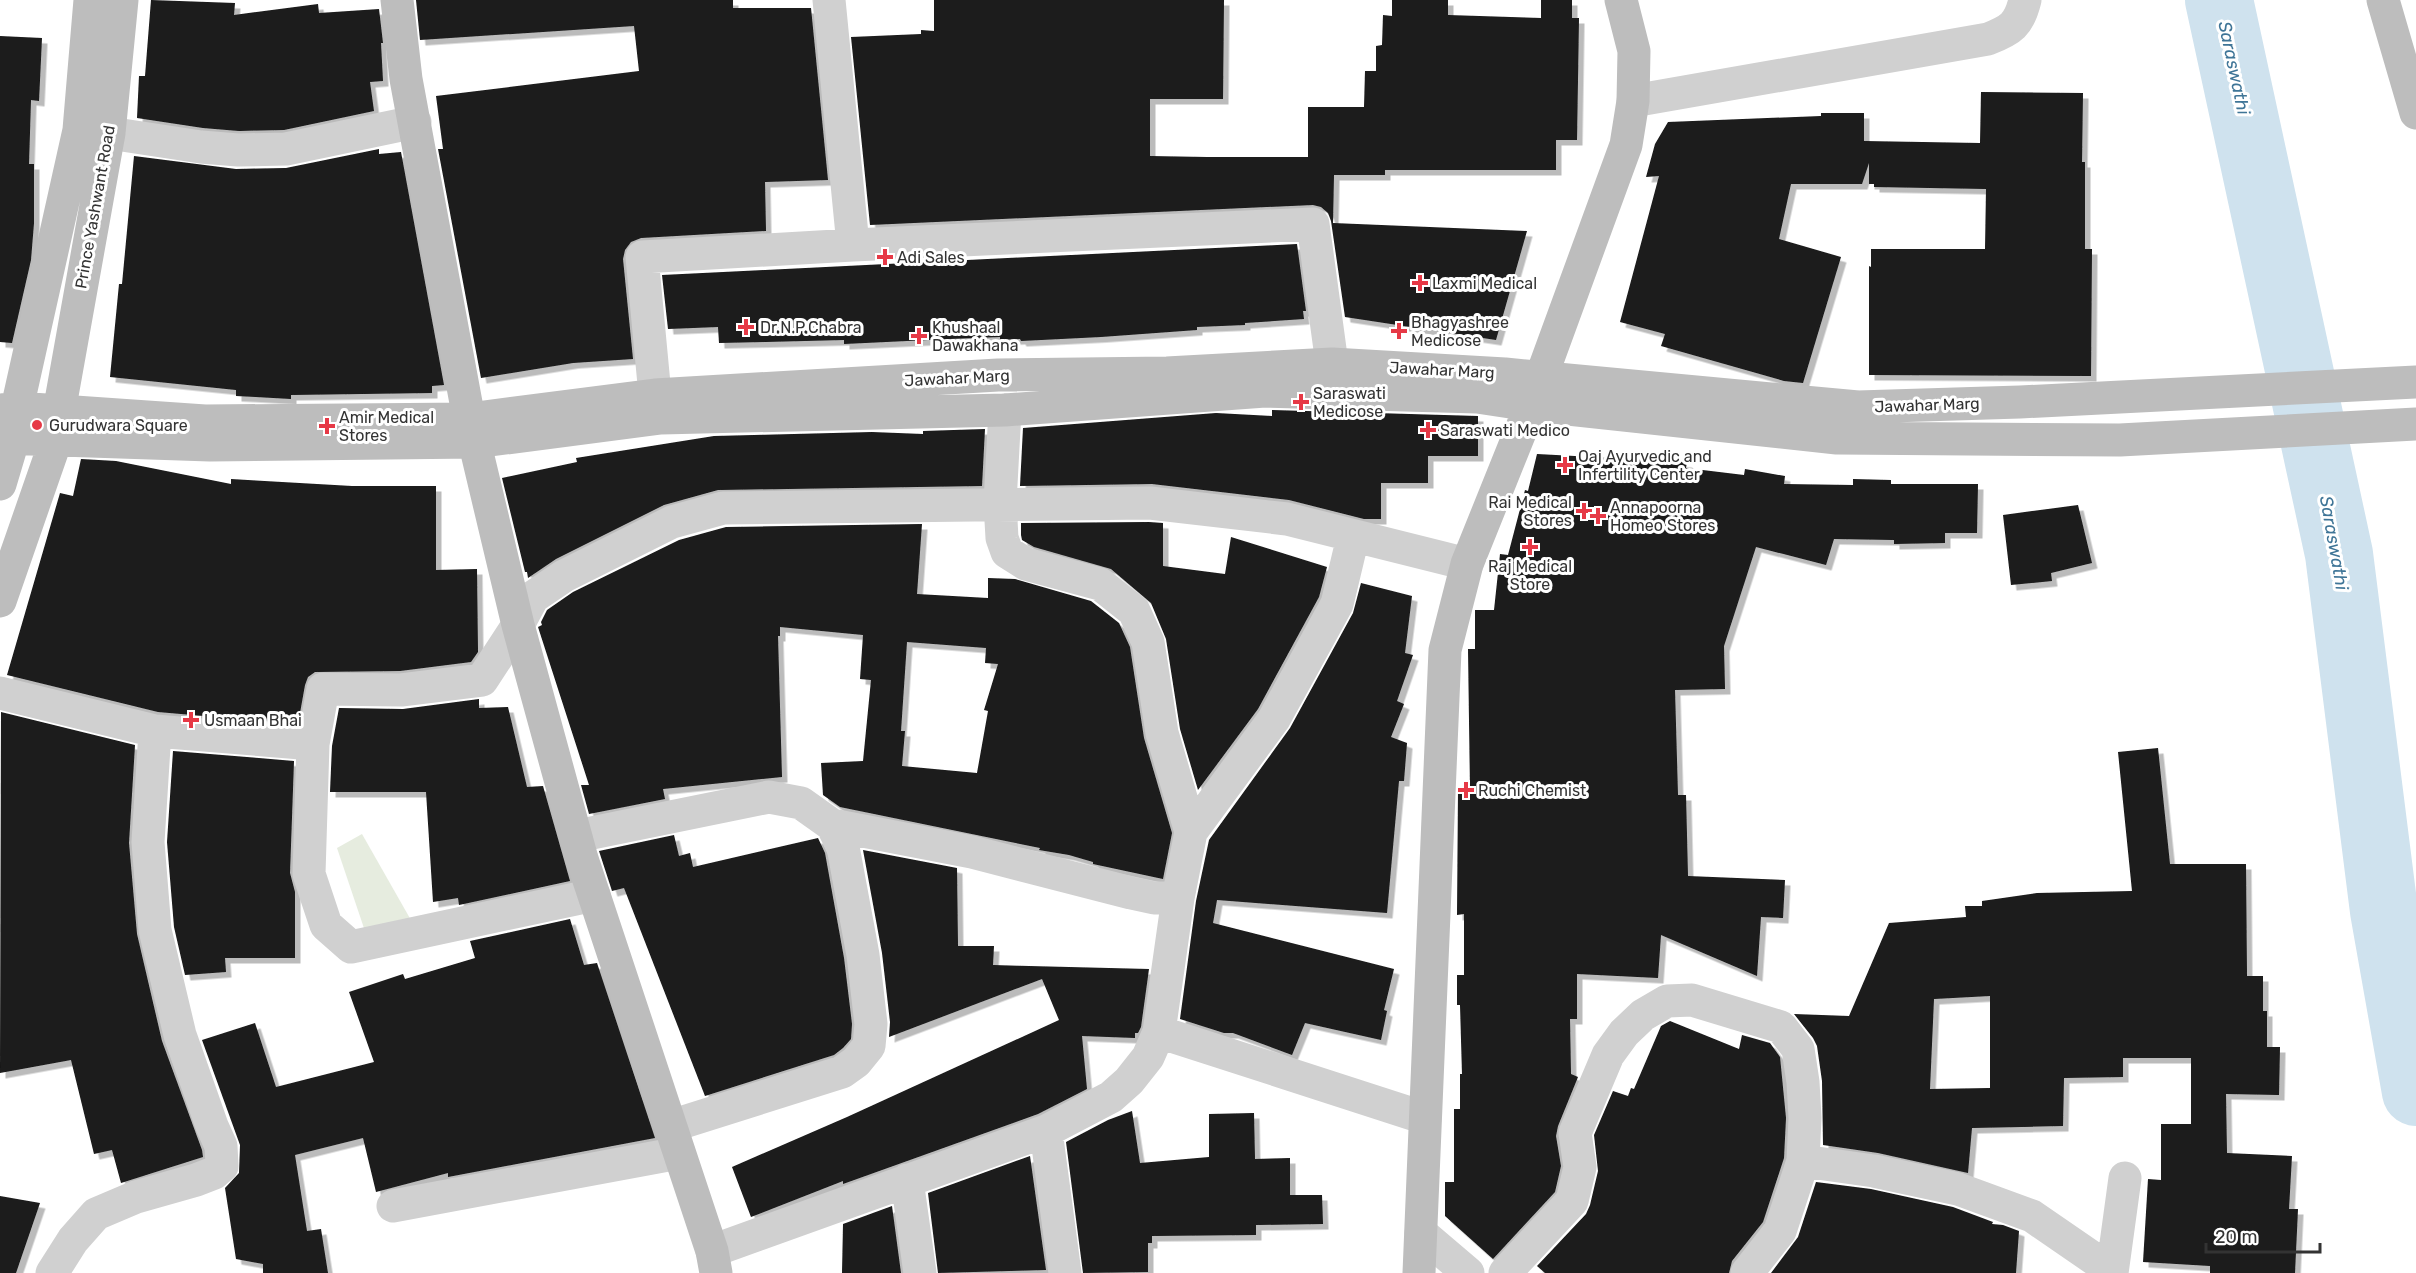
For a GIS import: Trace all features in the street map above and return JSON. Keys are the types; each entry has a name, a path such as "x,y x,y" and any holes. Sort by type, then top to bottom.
{"main road":[{"name":"Prince Yashwant Road","path":"0,484 8,424 79,130 90,0"},
{"name":"Prince Yashwant Road","path":"0,602 58,426 109,134 122,0"},
{"path":"397,0 406,80 472,430 518,625 594,894 714,1262"},
{"path":"1419,1273 1445,650 1467,564 1536,391 1626,145 1633,101 1634,51 1621,0"},
{"path":"2383,0 2416,113"},
{"name":"Jawahar Marg","path":"472,430 655,395 998,375 1167,373 1332,364 1536,391 1837,438 2120,440 2410,424"},
{"name":"Jawahar Marg","path":"472,430 661,418 1005,410 1265,391 1477,397 1536,391 1858,407 2409,383"},
{"path":"8,424 58,426 210,445 472,430"}],"street":[{"path":"829,0 853,245"},
{"path":"1633,101 1988,39 2008,30 2021,17 2025,0"},
{"path":"109,134 238,150 286,148 415,122"},
{"path":"655,395 642,256 853,245 1313,225 1332,364"},
{"path":"1005,410 1000,503 1002,538 1007,552 1026,564 1100,584 1134,611 1148,642 1162,732 1191,832"},
{"path":"594,894 351,947 326,925 309,874 313,744 323,689 401,690 482,680 518,625 533,597 564,576 672,522 723,508 1150,503 1287,519 1467,564"},
{"path":"714,1262 908,1180 1046,1131 1111,1097 1129,1081 1148,1057 1159,1032 1178,898 1191,832 1274,719 1337,604 1353,537"},
{"path":"0,693 155,731 313,744"},
{"path":"52,1273 73,1240 96,1214 136,1197 196,1180 214,1173 222,1166 221,1146 180,1035 155,930 148,842 155,731"},
{"path":"577,836 769,797 801,803 832,825 972,852 1154,898 1178,898"},
{"path":"393,1206 675,1140 842,1072 856,1062 869,1047 871,1024 863,956 843,847 832,825"},
{"path":"1505,1273 1572,1201 1580,1167 1575,1133 1608,1055 1624,1033 1643,1015 1667,1001 1692,1000 1781,1027 1798,1049 1805,1118 1803,1161 1780,1231 1747,1273"},
{"path":"1159,1032 1425,1118"},
{"path":"1046,1131 1065,1273"},
{"path":"1803,1161 1874,1171 1958,1189 2032,1216 2112,1272 2125,1178"},
{"path":"908,1180 920,1273"},
{"path":"1421,1233 1467,1273"}],"shaded area":[{"path":"362,834 420,936 372,952 337,848"}],"building":[{"path":"151,0 235,3 234,15 318,4 319,13 379,9 383,43 381,43 383,81 370,82 374,111 284,130 239,131 137,118 139,76 145,76"},
{"path":"416,0 733,0 733,8 811,8 828,180 765,182 766,231 641,238 631,242 625,250 623,259 633,359 573,363 481,378 438,149 443,149 436,96 639,71 634,26 420,40"},
{"path":"934,0 1224,0 1223,99 1150,99 1150,156 1308,157 1308,107 1364,107 1365,71 1376,71 1376,46 1382,45 1383,15 1392,16 1392,0 1448,0 1448,15 1541,18 1541,0 1572,0 1572,18 1579,18 1577,140 1556,140 1556,170 1385,170 1385,175 1334,175 1333,223 1527,231 1496,340 1345,317 1331,221 1328,213 1321,207 1313,205 870,225 851,37 921,34 921,30 934,31"},
{"path":"0,36 42,38 39,101 31,100 29,164 34,164 34,223 31,260 12,343 0,342"},
{"path":"1981,92 2083,93 2082,162 2085,162 2085,249 2092,249 2091,376 1869,375 1871,249 1985,249 1986,189 1874,187 1874,184 1869,184 1869,163 1862,184 1791,184 1779,239 1841,257 1803,383 1784,381 1661,346 1665,334 1620,322 1659,176 1646,177 1655,144 1668,122 1821,116 1821,113 1864,113 1864,141 1980,143"},
{"path":"379,149 379,154 401,152 444,385 432,386 432,393 291,395 291,399 236,396 236,390 110,377 119,284 122,284 134,156 236,169 286,168"},
{"path":"1297,244 1306,311 1303,311 1304,319 1197,327 1197,330 1021,341 1020,339 1000,340 1000,337 844,344 844,340 719,343 718,327 668,329 662,275"},
{"path":"1272,410 1478,416 1478,456 1428,456 1428,483 1381,483 1381,519 1364,519 1289,500 1152,484 1020,486 1023,428 1216,413 1272,416"},
{"path":"985,429 982,486 718,490 664,505 556,559 528,578 502,478 577,462 576,458 714,436 872,432 923,434 923,431"},
{"path":"1537,454 1687,462 1686,468 1744,475 1745,469 1785,476 1784,484 1853,485 1853,479 1891,480 1891,484 1978,484 1977,533 1945,533 1945,543 1894,544 1894,540 1834,539 1826,565 1756,547 1724,646 1725,689 1675,690 1678,795 1686,795 1688,876 1785,880 1783,918 1761,917 1757,976 1661,935 1658,978 1577,974 1577,1019 1570,1019 1571,1074 1578,1077 1556,1136 1561,1166 1555,1192 1493,1259 1445,1216 1445,1182 1454,1182 1454,1109 1460,1109 1460,1074 1462,1074 1457,975 1464,975 1464,914 1457,915 1458,791 1470,791 1468,649 1475,649 1475,610 1494,610 1500,554 1508,555"},
{"path":"81,459 116,461 231,484 231,479 352,486 436,486 436,570 477,569 478,652 471,662 400,671 315,672 308,677 305,685 298,724 158,712 7,675 60,493 73,496"},
{"path":"2078,505 2092,563 2051,573 2052,581 2011,585 2003,515"},
{"path":"1021,523 1163,523 1163,566 1225,574 1231,537 1327,567 1319,597 1258,709 1198,790 1180,729 1166,639 1151,603 1111,569 1034,547 1022,540 1021,535"},
{"path":"922,524 917,594 988,598 988,578 1015,579 1091,601 1119,623 1130,647 1144,738 1172,833 1163,879 1093,864 1093,862 1069,855 1039,850 1040,848 840,807 823,795 821,763 863,761 871,680 860,679 863,635 780,627 780,636 778,636 782,777 663,789 665,799 589,814 581,785 589,785 538,627 542,625 541,622 547,610 573,592 679,540 726,527","holes":["907,642 986,648 985,663 998,664 984,710 988,711 977,773 902,766 905,731 901,731"]},
{"path":"1361,583 1412,596 1405,653 1413,655 1397,701 1404,704 1391,737 1407,743 1404,781 1399,781 1387,913 1217,900 1213,923 1394,969 1384,1010 1387,1011 1381,1040 1305,1023 1292,1055 1233,1033 1224,1033 1180,1019 1196,901 1209,840 1290,728 1353,613"},
{"path":"479,699 479,708 508,707 527,787 543,786 570,881 459,905 458,898 433,902 426,792 330,792 332,746 339,708 403,709"},
{"path":"1,712 135,745 129,843 137,934 162,1041 203,1157 121,1183 112,1150 94,1154 71,1060 0,1073"},
{"path":"2158,748 2170,864 2246,864 2247,976 2263,976 2263,1011 2267,1011 2267,1047 2280,1047 2279,1095 2226,1094 2227,1153 2292,1156 2289,1209 2298,1209 2295,1273 2210,1273 2210,1266 2143,1262 2148,1179 2161,1180 2161,1124 2191,1124 2191,1058 2123,1058 2123,1077 2064,1078 2063,1126 1972,1128 1968,1173 1878,1153 1823,1145 1822,1081 1817,1046 1794,1014 1849,1016 1889,923 1966,917 1965,906 1982,906 1982,901 2037,893 2132,891 2118,752","holes":["1990,996 1990,1088 1930,1089 1934,999"]},
{"path":"173,751 294,761 290,873 295,892 295,958 225,958 226,972 185,975 174,927 167,842"},
{"path":"674,835 679,856 690,853 693,867 818,838 825,853 844,958 852,1024 851,1039 834,1055 705,1096 624,888 612,891 599,851"},
{"path":"863,850 957,868 958,946 994,946 993,965 1149,969 1141,1027 1138,1033 1135,1033 1135,1038 1082,1036 1087,1089 1038,1114 843,1184 843,1181 751,1217 732,1167 1059,1020 1042,979 889,1037 890,1022 882,953"},
{"path":"570,919 584,965 597,963 655,1138 448,1177 448,1173 376,1192 363,1138 295,1155 307,1231 321,1229 328,1273 263,1273 263,1264 236,1259 225,1188 239,1173 240,1145 202,1040 255,1023 276,1087 374,1062 349,992 403,974 405,979 475,958 470,941"},
{"path":"1670,1021 1739,1049 1742,1035 1770,1043 1780,1057 1786,1118 1784,1158 1763,1222 1732,1261 1729,1273 1545,1273 1537,1266 1586,1214 1590,1205 1598,1171 1594,1135 1613,1091 1628,1096 1631,1088 1634,1089 1661,1026"},
{"path":"1132,1111 1140,1163 1209,1157 1209,1114 1254,1113 1255,1159 1290,1158 1290,1195 1322,1195 1323,1224 1256,1225 1256,1235 1152,1236 1152,1243 1148,1243 1148,1272 1083,1273 1066,1142 1108,1120"},
{"path":"1030,1156 1046,1270 938,1273 928,1193"},
{"path":"1816,1182 1871,1189 1953,1207 1993,1222 1992,1224 2019,1231 2016,1273 1771,1273 1798,1237"},
{"path":"0,1196 40,1203 16,1273 0,1273"},
{"path":"892,1206 901,1273 842,1273 843,1224"}],"waterway":[{"name":"Saraswathi","path":"2219,0 2339,554 2384,911 2416,1092"}],"place":[{"name":"Adi Sales","path":"885,257"},
{"name":"Laxmi Medical","path":"1420,283"},
{"name":"Dr.N.P.Chabra","path":"746,327"},
{"name":"Bhagyashree Medicose","path":"1399,331"},
{"name":"Khushaal Dawakhana","path":"919,336"},
{"name":"Saraswati Medicose","path":"1301,402"},
{"name":"Gurudwara Square","path":"37,425"},
{"name":"Amir Medical Stores","path":"327,426"},
{"name":"Saraswati Medico","path":"1428,430"},
{"name":"Oaj Ayurvedic and Infertility Center","path":"1565,465"},
{"name":"Rai Medical Stores","path":"1584,511"},
{"name":"Annapoorna Homeo Stores","path":"1598,516"},
{"name":"Raj Medical Store","path":"1530,547"},
{"name":"Usmaan Bhai","path":"191,720"},
{"name":"Ruchi Chemist","path":"1466,790"}]}
